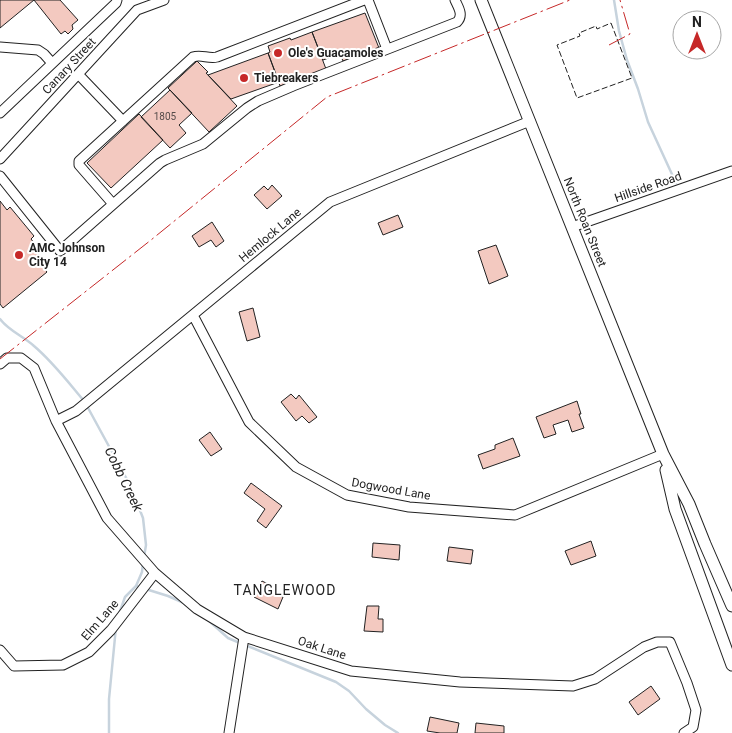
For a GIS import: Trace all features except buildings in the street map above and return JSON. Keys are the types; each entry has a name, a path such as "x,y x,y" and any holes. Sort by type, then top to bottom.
{"main road":[{"name":"North Roan Street","path":"481,0 662,454 689,504 732,606"},
{"name":"North Roan Street","path":"662,454 675,509 732,665"},
{"path":"718,625 732,644"}],"street":[{"path":"0,113 117,0"},
{"name":"Canary Street","path":"0,159 137,10 164,0"},
{"path":"113,204 78,163 198,55 217,58 366,0 387,49"},
{"path":"0,176 60,251 165,160 203,144 246,108 293,86 459,21 461,15 455,0"},
{"path":"0,47 38,50 52,63"},
{"path":"78,74 123,121"},
{"name":"Hemlock Lane","path":"56,420 76,411 330,202 530,121"},
{"name":"Hillside Road","path":"572,227 732,171"},
{"name":"Dogwood Lane","path":"193,315 249,422 296,467 347,494 409,507 515,515 662,454"},
{"name":"Oak Lane","path":"0,364 7,358 21,358 34,368 56,420 107,518 155,574 197,609 244,636 351,671 460,682 573,686 595,679 644,647 657,642 670,642 696,710 693,727 684,733"},
{"name":"Elm Lane","path":"0,650 14,666 63,666 89,652 111,630 155,574"},
{"path":"229,733 244,636"}],"waterway":[{"path":"614,0 619,31 627,60 648,122 676,183"},
{"name":"Cobb Creek","path":"0,319 41,352 84,401"},
{"name":"Cobb Creek","path":"87,406 130,485 143,518 146,545 144,557"},
{"name":"Cobb Creek","path":"118,617 125,597 136,586 142,572 143,562"},
{"path":"136,586 184,603"},
{"path":"208,620 228,638 240,643"},
{"name":"Cobb Creek","path":"109,733 109,699 116,627"},
{"path":"245,645 336,682 349,691 385,725 398,733"}],"fence":[{"path":"611,23 632,78 577,98 557,45 580,36 579,33 596,26 597,29 611,23"}],"power":[{"path":"0,359 151,240 327,97 570,0"},
{"path":"609,45 630,34 620,0"}],"place":[{"name":"Ole's Guacamoles","path":"278,53"},
{"name":"Tiebreakers","path":"244,78"},
{"name":"AMC Johnson City 14","path":"19,255"}],"district":[{"name":"TANGLEWOOD","path":"285,590"}]}
